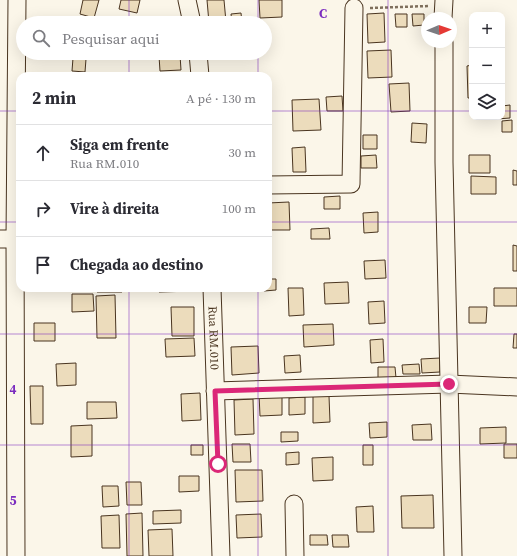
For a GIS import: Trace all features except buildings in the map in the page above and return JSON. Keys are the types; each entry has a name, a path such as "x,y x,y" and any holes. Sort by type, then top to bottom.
{"street":[{"path":"17,0 17,16"},
{"path":"187,0 190,16"},
{"path":"272,185 351,184 354,8"},
{"path":"16,48 12,239 16,556"},
{"path":"444,48 444,162 453,556"},
{"path":"199,60 200,72"},
{"name":"Rua RM.010","path":"212,292 221,556"},
{"path":"215,391 449,384 517,387"},
{"path":"294,504 295,556"}],"path":[{"path":"354,8 443,8"}],"route":[{"path":"218,464 215,391 449,384"}]}
